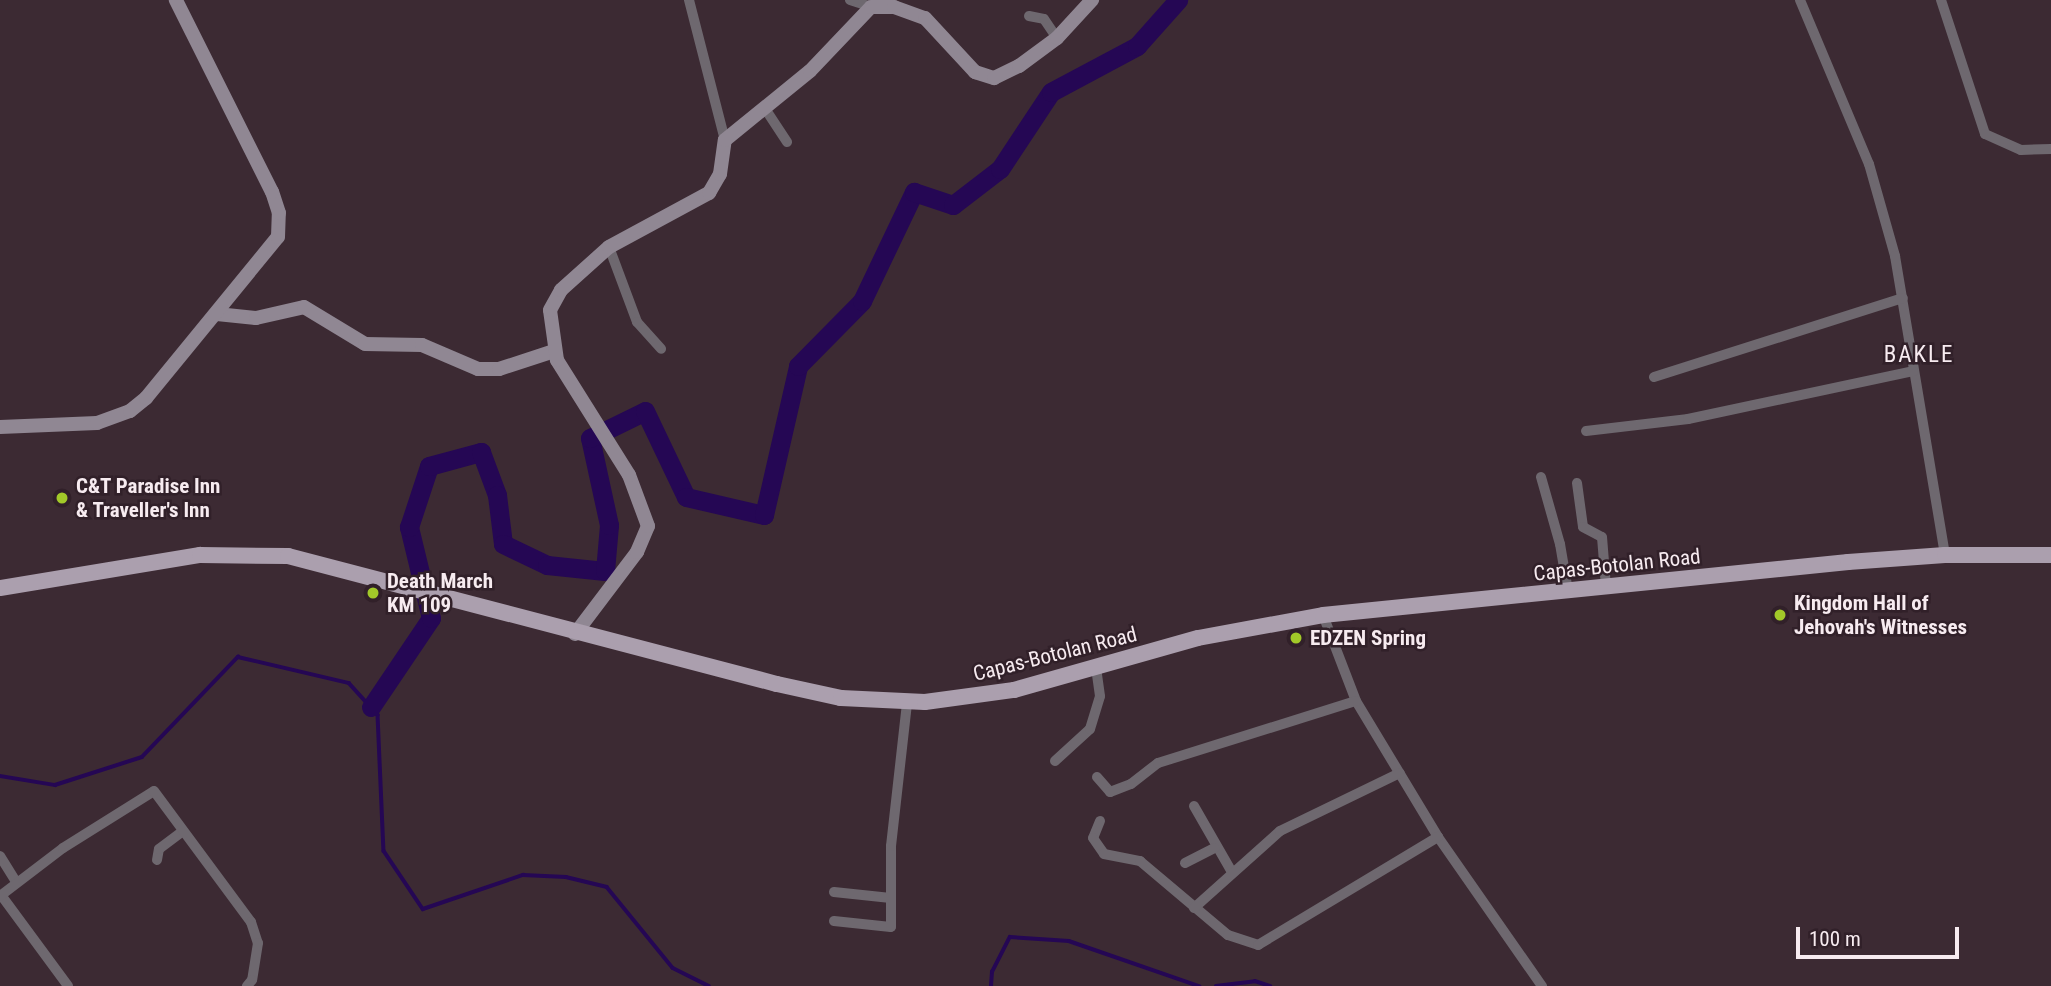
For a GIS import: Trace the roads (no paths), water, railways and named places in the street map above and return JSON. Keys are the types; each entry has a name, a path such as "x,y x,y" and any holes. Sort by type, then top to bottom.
{"main road":[{"name":"Capas-Botolan Road","path":"0,588 235,553 288,556 391,581 575,634 841,698 907,702 1014,690 1198,638 1323,615 1945,555 2051,555"}],"street":[{"path":"0,427 97,423 124,415 146,398 271,250 279,231 279,214 176,0"},
{"path":"575,634 637,552 648,526 642,498 561,370 549,329 554,301 568,281 610,247 709,193 720,174 725,140 689,0"},
{"path":"850,0 871,7 894,7 925,18 975,72 986,78 1019,66 1056,38 1092,0"},
{"path":"1800,0 1870,164 1903,298 1945,555"},
{"path":"1941,0 1985,134 2021,150 2051,149"},
{"path":"725,140 810,71 871,7"},
{"path":"1029,16 1044,19 1056,38"},
{"path":"764,107 787,142"},
{"path":"610,247 637,322 661,349"},
{"path":"1654,377 1903,298"},
{"path":"217,314 256,318 304,307 365,344 422,345 478,369 499,369 554,351"},
{"path":"1586,431 1788,401 1913,371"},
{"path":"1541,477 1560,544 1568,591"},
{"path":"1577,483 1583,527 1602,537 1606,587"},
{"path":"1323,615 1356,701 1438,837 1542,986"},
{"path":"1055,761 1090,729 1100,696 1096,666"},
{"path":"1097,777 1110,792 1130,784 1158,763 1356,701"},
{"path":"834,921 889,929 891,846 907,702"},
{"path":"1194,908 1231,872 1280,831 1400,773"},
{"path":"68,986 1,896 16,882 148,792 155,791 251,922 258,943 252,980 247,986"},
{"path":"1194,806 1214,848 1231,872"},
{"path":"1100,821 1093,838 1104,854 1140,861 1228,935 1264,943 1438,837"},
{"path":"157,860 159,849 183,831"},
{"path":"1185,863 1214,848"},
{"path":"0,856 16,882"},
{"path":"834,892 891,898"}],"waterway":[{"path":"371,707 431,618 409,527 429,466 481,452 497,495 503,544 547,565 605,571 609,525 590,438 645,411 686,497 764,515 798,366 862,301 914,192 953,205 1000,169 1051,92 1137,46 1178,0"},
{"path":"0,776 55,785 142,757 238,657 349,683 378,715 384,851 423,909 523,875 566,877 607,887 673,968 709,986"},
{"path":"991,986 992,972 1010,937 1069,941 1199,986"},
{"path":"1216,986 1255,981 1270,986"}],"place":[{"name":"C&T Paradise Inn & Traveller's Inn","path":"62,498"},
{"name":"Death March KM 109","path":"373,593"},
{"name":"Kingdom Hall of Jehovah's Witnesses","path":"1780,615"},
{"name":"EDZEN Spring","path":"1296,638"}],"district":[{"name":"BAKLE","path":"1919,355"}]}
